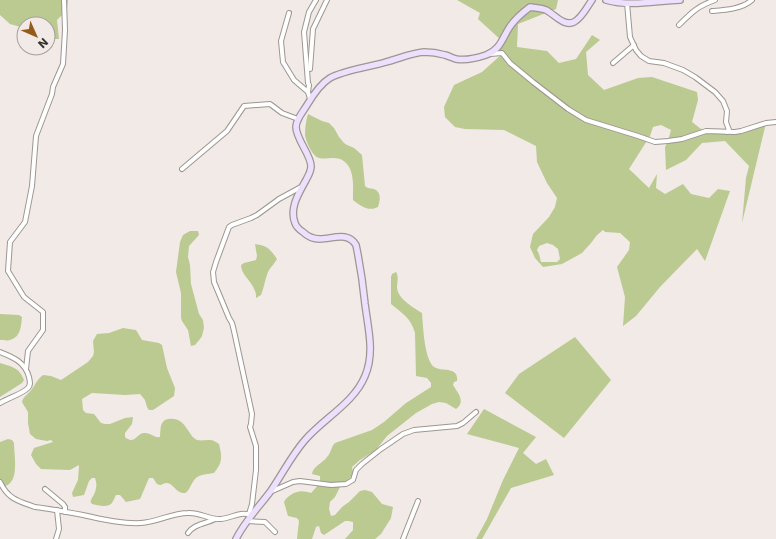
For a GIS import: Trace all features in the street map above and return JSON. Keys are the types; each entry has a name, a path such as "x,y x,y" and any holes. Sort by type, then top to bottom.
{"street":[{"path":"26,369 28,351 43,330 43,312 24,297 8,271 10,242 25,222 32,186 36,136 52,94 53,87 63,64 65,30 64,0"},
{"path":"310,99 308,92 309,85 304,32 309,12 316,0"},
{"path":"308,83 313,29 327,0"},
{"path":"236,539 249,517 270,492 305,440 357,390 366,375 370,357 370,337 356,244 351,239 343,236 319,239 306,235 295,223 295,201 310,173 311,165 297,130 297,124 298,119 310,99 325,82 334,76 405,56 422,52 445,55 457,60 469,60 487,54 495,50 503,41 508,29 516,19 530,7 545,9 563,22 570,23 574,22 580,16 592,0"},
{"path":"606,0 627,4 680,0"},
{"path":"679,25 697,8 715,0"},
{"path":"712,11 736,8 749,3 752,0"},
{"path":"627,4 630,38 641,56 649,61 664,62 683,70 715,92 723,101 727,112 726,122 729,130 727,132"},
{"path":"289,13 281,41 283,62 294,80 308,92"},
{"path":"613,63 634,45"},
{"path":"487,54 502,53 510,63 533,82 556,100 586,120 655,142 682,139 706,131 741,131 766,123 776,122"},
{"path":"182,168 227,131 244,106 270,104 282,113 298,119"},
{"path":"249,517 256,470 256,446 250,427 252,414 232,323 214,282 213,272 229,227 232,224 257,215 279,199 302,186"},
{"path":"0,352 22,363 26,369 30,382 28,388 0,403"},
{"path":"270,492 293,482 300,481 331,485 346,484 353,480 356,470 362,464 403,434 414,430 457,426 476,412"},
{"path":"0,482 5,491 15,500 35,507 133,523 148,522 172,515 193,512 216,519 223,519 238,514 265,522 275,532"},
{"path":"45,489 63,504 65,507 65,512"},
{"path":"403,539 418,501"},
{"path":"56,539 60,528 57,510"},
{"path":"188,533 191,528 195,526 208,523 216,519"}],"green space":[{"path":"0,0 68,0 67,10 57,20 59,39 56,39 56,16 16,16 16,26 10,24 0,15"},
{"path":"457,0 558,0 556,9 518,24 517,47 547,51 559,63 576,59 592,35 600,40 586,52 588,75 604,90 638,78 652,77 697,92 698,100 692,122 701,129 735,132 766,123 742,223 746,178 749,166 725,141 702,143 686,160 666,170 665,147 671,130 661,125 653,127 650,136 629,169 649,188 657,174 656,188 665,194 683,184 691,194 709,198 718,189 730,191 705,261 697,249 660,287 636,316 623,326 625,297 617,267 629,250 630,242 620,233 605,232 603,230 582,253 562,264 543,267 535,258 530,247 533,234 549,217 555,207 557,198 547,183 537,162 536,146 504,130 465,129 455,127 445,117 444,107 454,85 482,72 502,54 487,55 502,41 478,19 480,13","holes":["547,243 558,249 560,259 557,262 541,262 537,250 539,246"]},
{"path":"308,114 329,123 344,143 354,148 362,155 365,186 377,190 380,199 378,207 368,209 353,200 352,175 345,162 335,158 316,157 308,144 305,135"},
{"path":"190,231 198,231 199,235 189,246 188,257 191,284 199,314 203,320 204,328 200,339 195,345 191,346 188,330 181,318 181,293 176,272 180,242 183,235"},
{"path":"255,244 268,248 277,259 268,272 261,295 256,298 254,287 241,269 241,265 244,263 256,260 257,256"},
{"path":"396,272 398,278 397,288 400,296 407,303 422,313 426,349 431,363 434,367 452,371 457,376 457,381 454,382 453,385 461,400 459,406 456,409 446,403 439,402 432,404 416,413 387,436 375,451 352,467 353,472 351,477 340,487 335,497 330,502 329,509 331,516 335,515 360,491 365,490 372,492 382,504 393,507 391,518 381,534 375,539 345,539 353,530 353,522 345,521 324,535 321,533 319,526 316,527 312,539 297,539 299,521 297,518 288,516 284,502 292,494 302,491 311,493 315,489 319,483 320,476 312,474 313,471 325,459 335,443 372,430 406,403 431,387 431,383 427,378 416,376 415,333 411,323 406,316 391,304 391,277 392,274"},
{"path":"0,314 19,315 22,317 20,331 14,339 0,340"},
{"path":"123,328 136,330 142,340 159,343 162,345 167,368 175,388 174,396 153,410 149,410 145,400 140,394 125,395 92,393 82,399 83,410 86,413 94,414 101,423 105,424 110,424 125,418 133,417 132,424 125,433 125,437 131,440 142,433 160,437 161,426 165,420 179,420 197,440 211,440 219,444 221,459 219,466 214,473 202,475 195,479 188,491 185,493 179,492 171,484 165,483 160,485 157,484 153,478 149,478 140,499 126,502 120,495 116,495 113,502 103,506 92,504 91,502 96,487 95,478 92,478 89,481 84,495 73,497 72,493 78,480 79,465 70,470 41,469 36,464 31,455 34,448 53,442 51,440 47,441 36,439 30,434 28,412 22,402 43,375 61,380 88,362 93,356 93,341 97,334 109,333"},
{"path":"575,337 611,380 564,438 505,393 519,374"},
{"path":"0,363 12,367 20,372 24,380 22,383 0,397"},
{"path":"484,409 536,437 523,453 536,464 546,459 554,475 511,488 482,539 476,539 487,519 503,480 519,448 467,434"},
{"path":"8,439 12,440 14,443 14,474 10,483 0,488 0,442"}]}
